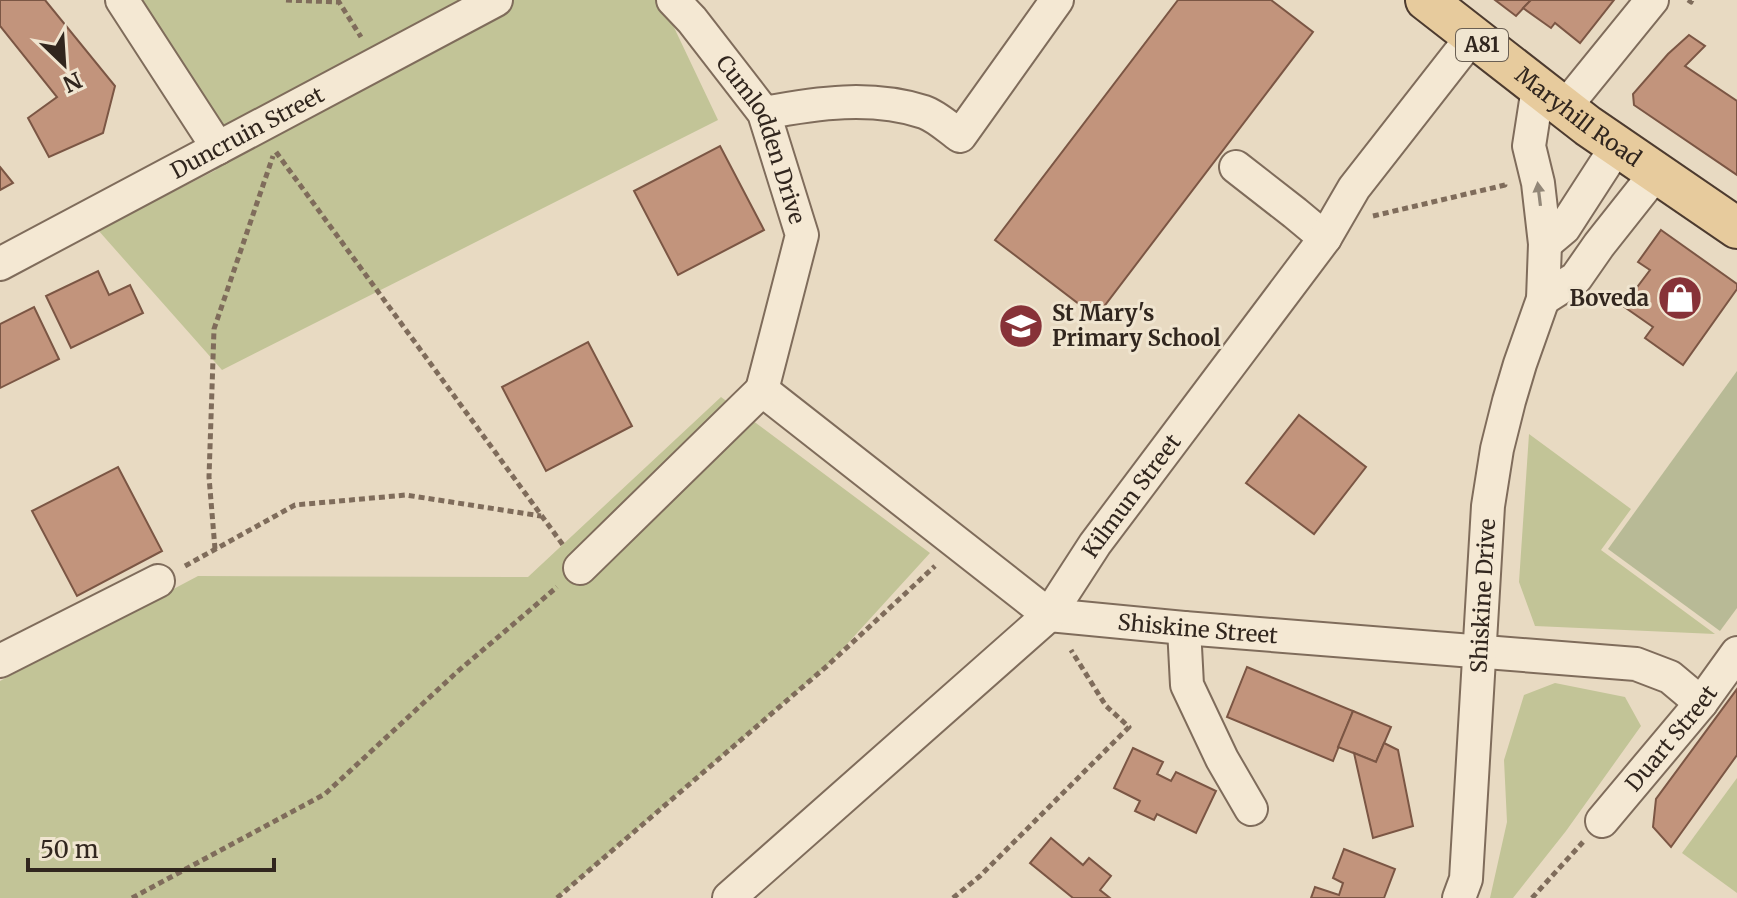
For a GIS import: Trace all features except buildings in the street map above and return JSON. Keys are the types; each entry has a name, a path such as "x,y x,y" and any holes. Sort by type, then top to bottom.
{"main road":[{"name":"Maryhill Road","path":"1426,0 1617,146 1737,228"}],"street":[{"path":"122,0 218,148"},
{"name":"Duncruin Street","path":"0,264 496,0"},
{"name":"Cumlodden Drive","path":"673,0 764,113 802,235 762,390"},
{"path":"764,113 805,105 860,102 926,113 960,136 1057,0"},
{"path":"1552,98 1652,0"},
{"name":"Kilmun Street","path":"729,898 1049,615 1095,544 1329,232 1354,188 1472,37"},
{"name":"Shiskine Drive","path":"1459,898 1466,879 1478,651 1492,477 1509,401 1543,299 1545,244 1538,183 1529,146 1552,98"},
{"path":"1545,244 1564,228 1617,146"},
{"path":"1236,167 1329,232"},
{"path":"1543,299 1576,278 1656,173"},
{"path":"580,568 762,390 1049,615"},
{"path":"0,661 158,581"},
{"name":"Shiskine Street","path":"1049,615 1636,664 1670,677 1701,703"},
{"path":"1184,628 1187,685 1222,759 1251,809"},
{"name":"Duart Street","path":"1602,821 1701,703 1737,653"}],"path":[{"path":"286,0 339,2 377,63"},
{"path":"132,898 325,794 457,672 580,568 275,151 214,329 209,477 215,549"},
{"path":"1329,232 1505,185 1508,171"},
{"path":"158,581 295,505 406,495 542,516"},
{"path":"557,898 827,666 959,543"},
{"path":"953,898 980,876 1129,727 1106,706 1049,615"},
{"path":"1532,898 1602,821"}],"green space":[{"path":"144,0 661,0 718,120 222,370 98,230 216,170 123,17"},
{"path":"1737,371 1737,608 1720,631 1608,549"},
{"path":"721,397 930,553 827,666 557,898 0,898 0,681 198,576 528,577"},
{"path":"1529,434 1631,509 1601,550 1715,634 1535,626 1519,582"},
{"path":"1555,683 1625,697 1641,726 1566,831 1513,898 1490,898 1507,822 1504,760 1524,695"},
{"path":"1737,778 1737,893 1682,853"}],"place":[{"name":"Boveda","path":"1680,298"},
{"name":"St Mary's Primary School","path":"1021,326"}]}
